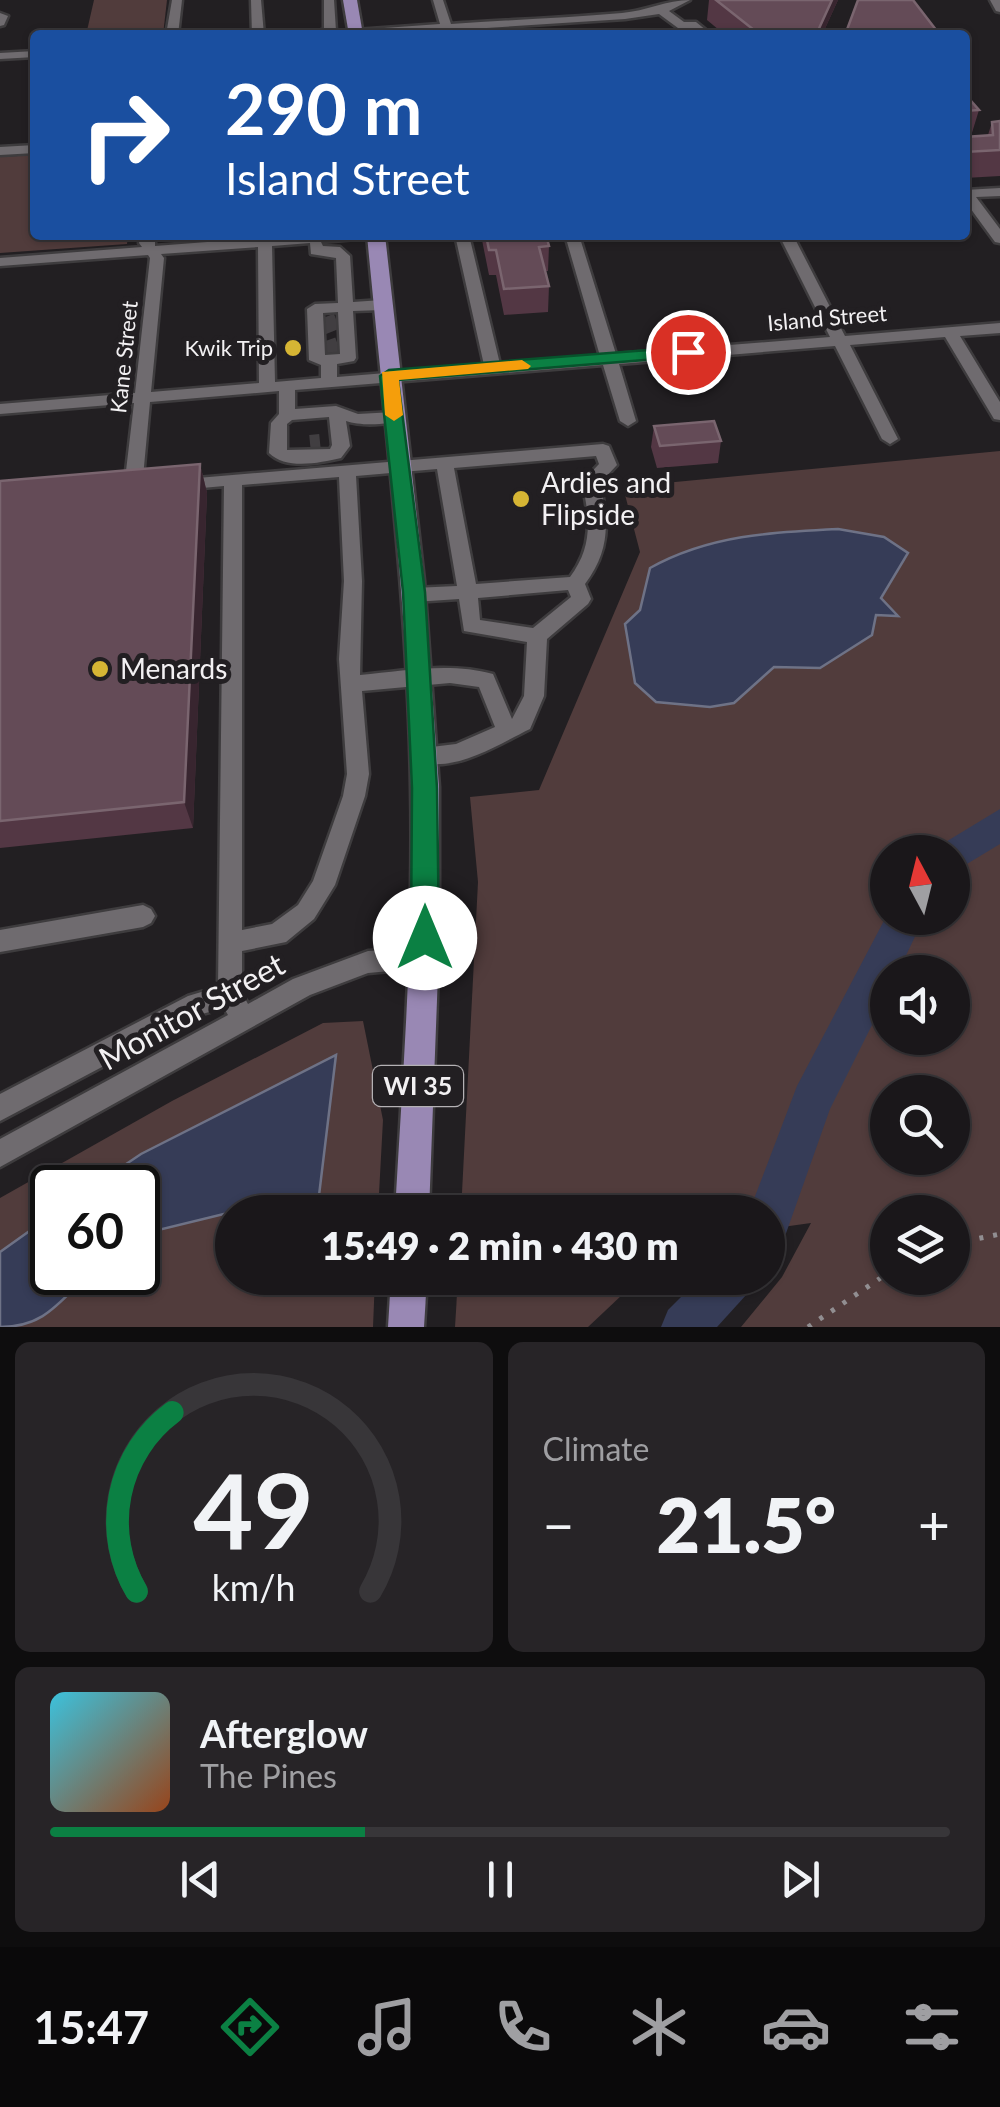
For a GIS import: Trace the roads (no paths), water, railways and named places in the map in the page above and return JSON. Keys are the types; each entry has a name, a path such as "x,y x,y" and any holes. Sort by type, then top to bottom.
{"main road":[{"path":"350,0 355,30"},
{"name":"WI 35","path":"376,240 414,595 423,755 425,959 413,1195"},
{"path":"406,1327 407,1295"}],"street":[{"path":"173,30 177,0"},
{"path":"256,0 258,30"},
{"path":"325,30 330,28 329,0"},
{"path":"438,0 446,26"},
{"path":"355,30 596,18 660,10 685,0"},
{"path":"995,0 1000,9"},
{"path":"660,10 680,30"},
{"path":"0,56 30,54"},
{"path":"0,151 30,149"},
{"path":"970,194 1000,192"},
{"path":"970,199 1000,239"},
{"path":"979,210 1000,208"},
{"path":"0,262 149,242 290,240"},
{"path":"315,240 316,251 334,250 343,256 329,381"},
{"path":"463,240 493,368"},
{"path":"574,240 628,421"},
{"path":"789,240 890,439"},
{"name":"Kane Street","path":"149,242 158,258 142,398 124,489 232,480"},
{"path":"265,242 267,386"},
{"path":"332,335 382,305"},
{"name":"Island Street","path":"0,409 1000,328"},
{"path":"950,331 1000,414"},
{"path":"287,385 287,415"},
{"path":"336,411 342,446 335,454 316,449 287,458 278,454 279,422 287,415 336,411 356,418 394,417"},
{"path":"244,1020 230,996 232,480 604,450 608,465 591,482 602,530 592,563 575,584 414,595"},
{"path":"445,463 471,626 537,636"},
{"path":"233,942 278,934 294,924 323,886 358,774 347,471"},
{"path":"423,755 458,753 522,724 534,696 537,636 581,600 575,584"},
{"path":"352,684 450,674 486,680 507,731"},
{"path":"0,941 142,916"},
{"name":"Monitor Street","path":"0,1154 302,988 368,962 425,959"},
{"path":"0,1108 197,1004 230,996"}],"water":[{"path":"838,529 884,537 908,553 881,598 898,616 876,615 872,635 820,668 774,667 734,703 710,707 656,702 635,683 625,624 640,610 650,568 718,542"},
{"path":"336,1055 319,1195 215,1195 215,1216 160,1230 160,1165 125,1165"},
{"path":"30,1231 30,1295 68,1295 40,1318 0,1327 0,1252"}],"waterway":[{"path":"970,845 1000,824"},
{"path":"778,1195 812,1101 896,935"},
{"path":"685,1327 715,1295"}],"tunnel":[{"path":"322,327 337,321"},
{"path":"324,350 338,345"},
{"path":"310,443 320,442"}],"place":[{"name":"Kwik Trip","path":"293,348"},
{"name":"Ardies and Flipside","path":"521,499"},
{"name":"Menards","path":"100,669"}]}
